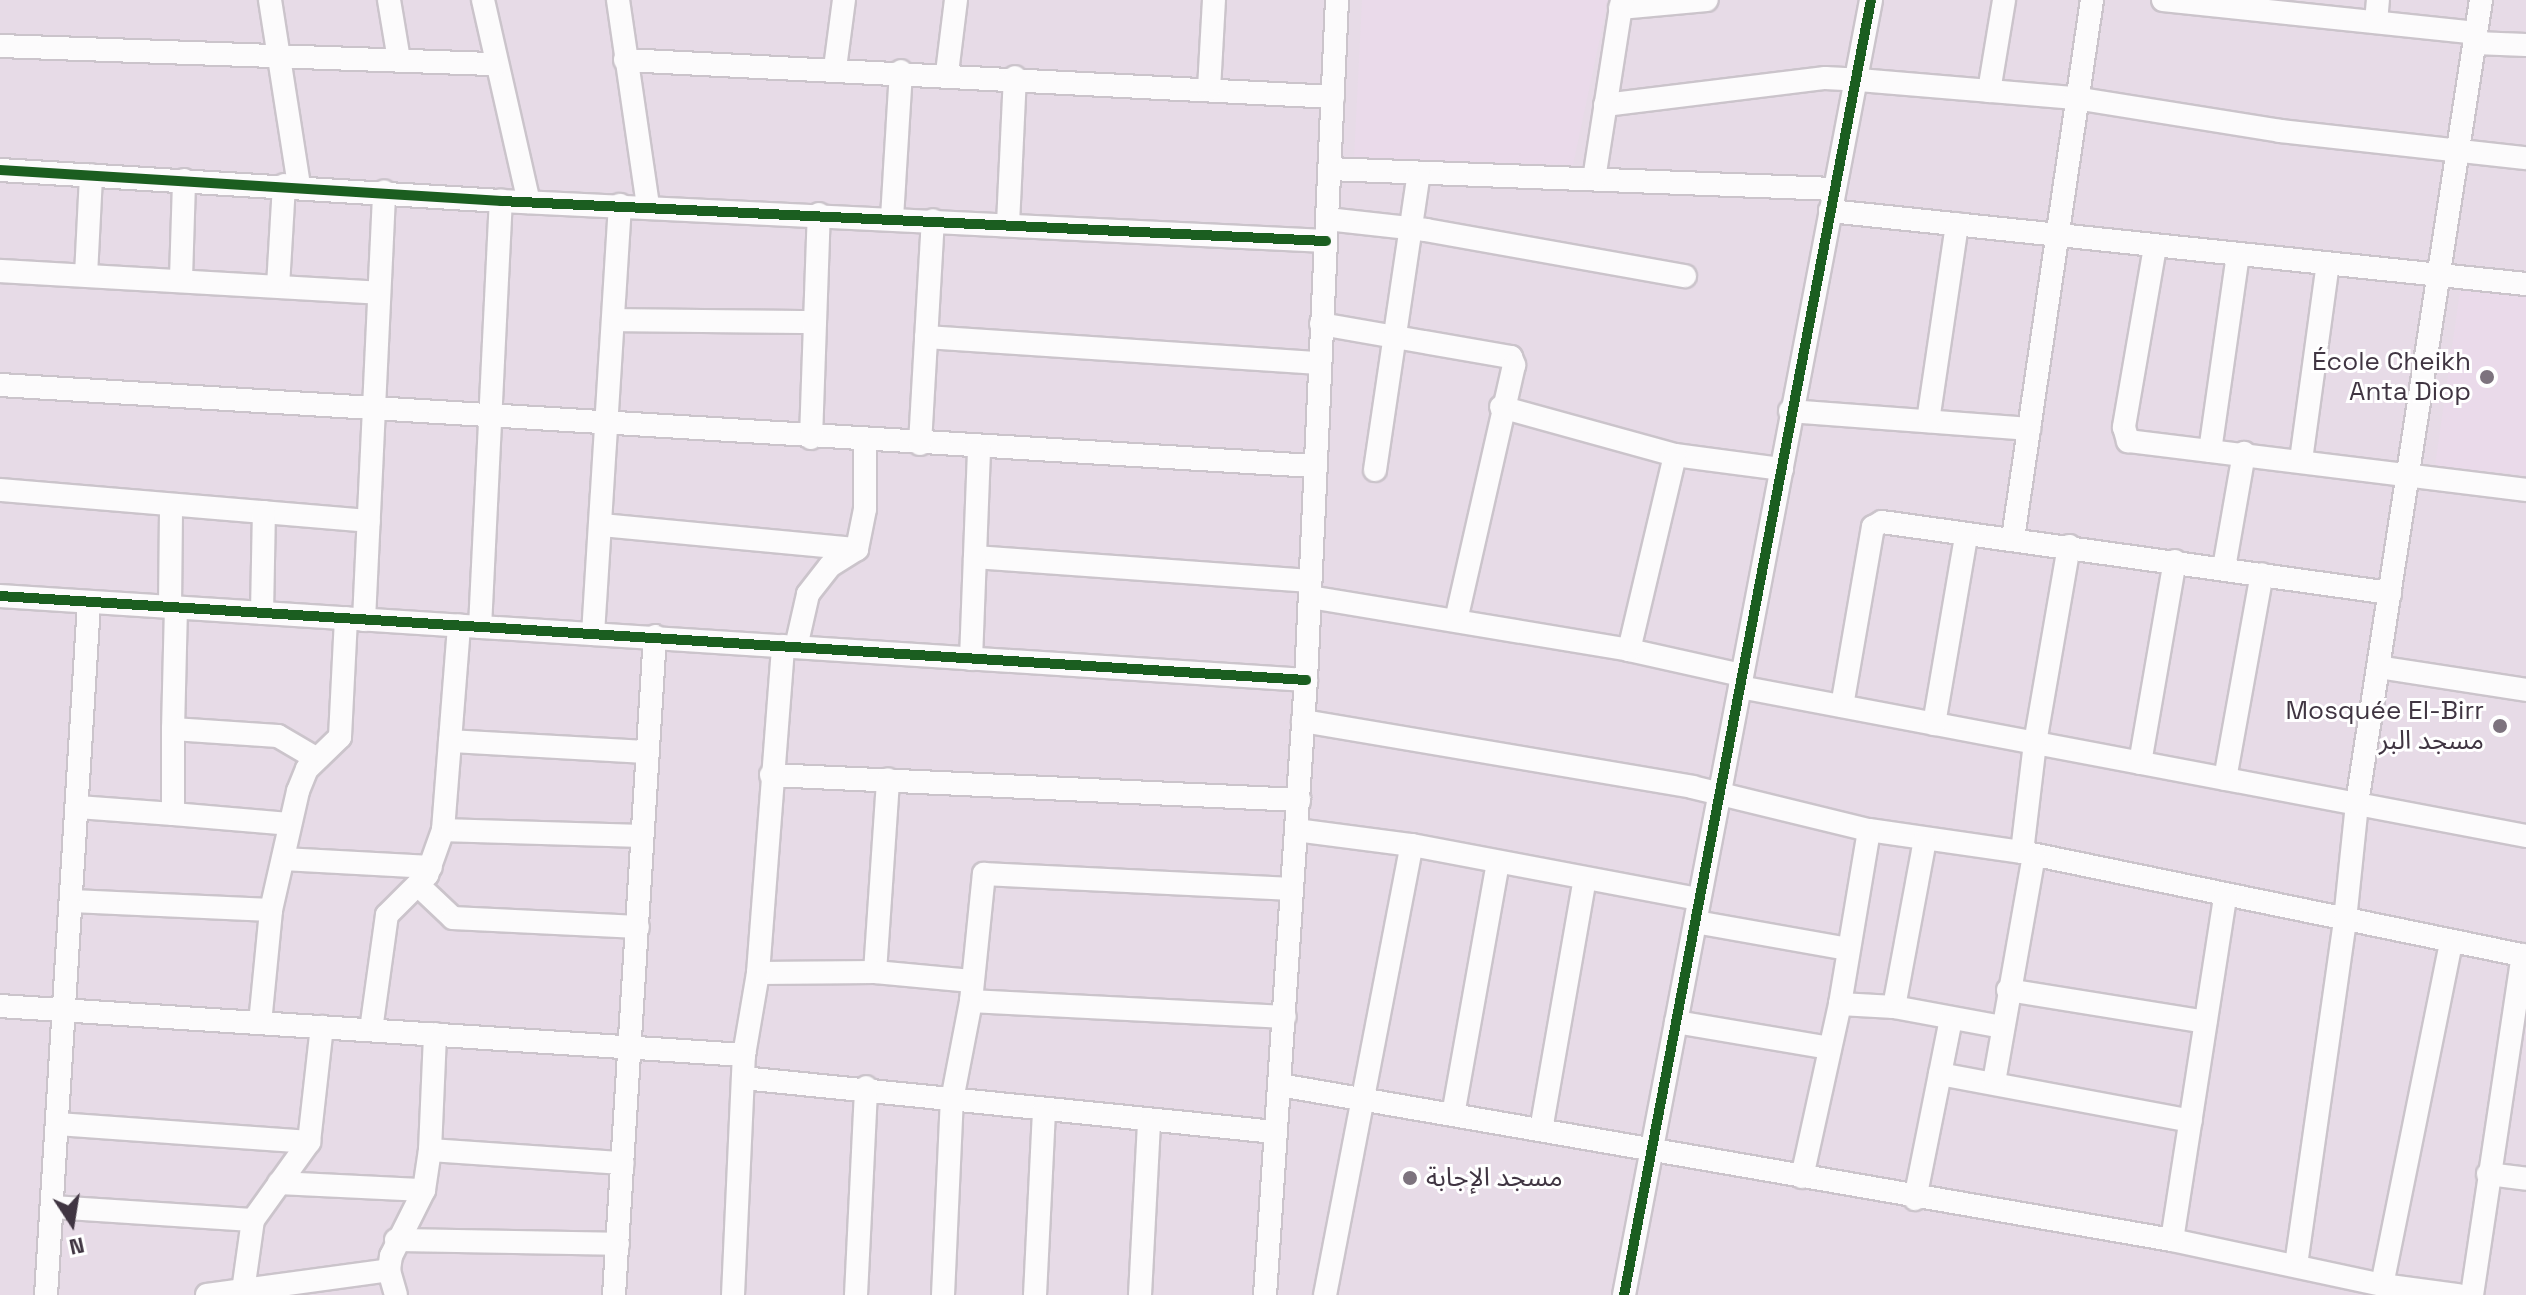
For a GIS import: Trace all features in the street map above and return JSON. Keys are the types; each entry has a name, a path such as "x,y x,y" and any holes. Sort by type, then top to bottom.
{"street":[{"path":"270,0 279,55 292,186 278,286"},
{"path":"389,0 399,60"},
{"path":"483,0 529,202"},
{"path":"618,0 648,206"},
{"path":"835,68 844,0"},
{"path":"947,73 956,0"},
{"path":"1209,89 1214,0"},
{"path":"1265,1295 1306,680 1313,466 1337,0"},
{"path":"1594,179 1621,4 1707,0"},
{"path":"1624,1295 1782,469 1790,411 1859,80 1871,0"},
{"path":"1989,91 2004,0"},
{"path":"2013,538 2075,98 2092,0"},
{"path":"2163,0 2377,11 2475,38 2526,45"},
{"path":"2296,1265 2345,920 2357,803 2481,0"},
{"path":"0,46 496,64"},
{"path":"625,60 947,73 1333,97"},
{"path":"892,218 901,71"},
{"path":"1008,224 1015,77"},
{"path":"1605,105 1825,78 2075,98 2210,121 2526,158"},
{"path":"1329,169 1594,179 1832,200 1957,224 2526,284"},
{"path":"0,170 384,191 501,201 1008,224 1326,230 1411,228 1685,276"},
{"path":"1375,470 1419,173"},
{"path":"86,275 91,175"},
{"path":"181,278 184,180"},
{"path":"260,1023 271,910 289,824 302,780 317,759 340,737 369,521 376,293 384,191"},
{"path":"371,1030 387,915 424,876 443,830 450,741 470,626 492,417 501,201"},
{"path":"593,634 610,421 620,205"},
{"path":"811,438 819,214"},
{"path":"920,444 933,220"},
{"path":"1928,421 1957,224"},
{"path":"2155,247 2125,437 2135,444 2244,453 2526,490"},
{"path":"2210,451 2238,255"},
{"path":"2301,460 2328,264"},
{"path":"0,271 181,278 376,293"},
{"path":"616,320 814,322"},
{"path":"1321,324 1511,357 1514,365 1501,407 1456,621"},
{"path":"926,337 1319,363"},
{"path":"0,385 492,417 610,421 811,438 1313,466"},
{"path":"1501,407 1675,455 1782,469"},
{"path":"1790,411 2029,429"},
{"path":"733,1295 744,1055 758,973 771,775 789,647 808,594 830,566 857,549 865,509 865,441"},
{"path":"971,659 979,448"},
{"path":"2224,568 2244,453"},
{"path":"1629,650 1675,455"},
{"path":"0,490 369,521"},
{"path":"171,505 173,814"},
{"path":"262,613 264,512"},
{"path":"1842,706 1873,527 1891,521 1966,536 2013,538 2390,593"},
{"path":"602,525 857,549"},
{"path":"1934,724 1966,536"},
{"path":"1994,1082 2028,854 2035,743 2069,546"},
{"path":"975,557 1310,589 1456,621 1629,650 1842,706 2526,836"},
{"path":"2140,763 2175,561"},
{"path":"2225,779 2262,574"},
{"path":"0,596 1306,680"},
{"path":"46,1295 89,603"},
{"path":"614,1295 638,927 644,752 655,636"},
{"path":"2378,667 2526,690"},
{"path":"1303,721 1720,794 1869,830 2028,854 2451,944 2524,956 2518,1031 2488,1174 2472,1295"},
{"path":"173,729 278,736 317,759"},
{"path":"450,741 644,752"},
{"path":"771,775 1299,800"},
{"path":"875,972 888,779"},
{"path":"78,807 289,824"},
{"path":"443,830 640,836"},
{"path":"1296,830 1412,845 1698,899"},
{"path":"1802,1177 1840,1004 1869,830"},
{"path":"1894,1007 1925,840"},
{"path":"1325,1295 1366,1100 1412,845"},
{"path":"283,859 424,876 453,918 638,927"},
{"path":"1453,1115 1498,862"},
{"path":"943,1295 952,1100 971,991 984,874 1292,889"},
{"path":"1541,1130 1585,879"},
{"path":"2172,1240 2225,896"},
{"path":"72,901 271,910"},
{"path":"1696,922 1848,949"},
{"path":"2382,1285 2451,944"},
{"path":"758,973 875,972 971,991 1285,1017"},
{"path":"2008,990 2205,1022"},
{"path":"1840,1004 1894,1007 2002,1027"},
{"path":"0,1006 744,1055"},
{"path":"1915,1199 1951,1019"},
{"path":"1676,1022 1830,1048"},
{"path":"243,1291 253,1220 309,1142 322,1027"},
{"path":"396,1295 389,1270 396,1240 424,1190 430,1150 435,1034"},
{"path":"1940,1074 2191,1121"},
{"path":"743,1078 866,1087 952,1100 1275,1132"},
{"path":"1280,1085 1915,1199 2172,1240 2382,1285 2458,1295"},
{"path":"856,1295 866,1087"},
{"path":"1035,1295 1044,1110"},
{"path":"1140,1295 1149,1121"},
{"path":"58,1124 309,1142"},
{"path":"430,1150 623,1163"},
{"path":"2488,1174 2526,1179"},
{"path":"279,1183 424,1190"},
{"path":"52,1207 253,1220"},
{"path":"396,1240 618,1244"},
{"path":"207,1295 389,1270"}],"shaded area":[{"path":"0,0 2526,0 2526,1295 0,1295"},
{"path":"1362,0 1608,0 1573,165 1354,158"},
{"name":"École Cheikh Anta Diop","path":"2461,284 2526,289 2526,475 2435,466"}],"cycle path":[{"path":"1624,1295 1871,0"},
{"path":"0,170 501,201 1326,241"},
{"path":"0,596 1306,680"}],"place":[{"name":"École Cheikh Anta Diop","path":"2487,377"},
{"name":"Mosquée El-Birr مسجد البر","path":"2500,726"},
{"name":"مسجد الإجابة","path":"1410,1178"}]}
